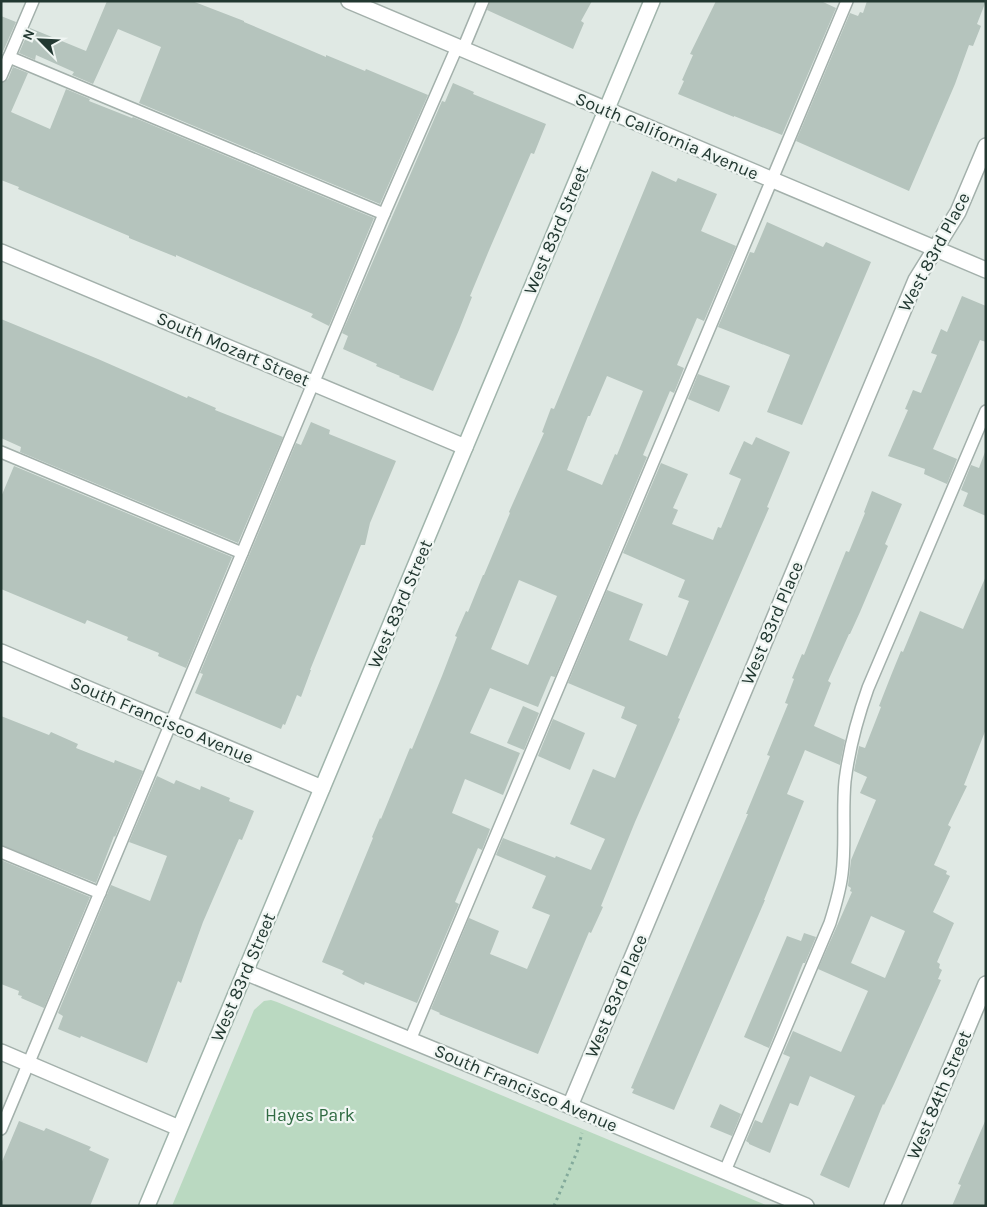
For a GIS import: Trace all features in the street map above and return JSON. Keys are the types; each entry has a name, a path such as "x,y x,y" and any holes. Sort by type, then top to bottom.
{"street":[{"name":"South California Avenue","path":"349,1 986,270"},
{"name":"West 83rd Street","path":"147,1206 652,1"},
{"name":"West 83rd Place","path":"570,1106 916,280 958,212 986,146"},
{"name":"South Mozart Street","path":"1,252 465,447"},
{"name":"South Francisco Avenue","path":"1,652 322,788"},
{"name":"South Francisco Avenue","path":"245,972 806,1206"},
{"name":"West 84th Street","path":"892,1206 986,984"},
{"path":"1,1052 180,1128"}],"lane":[{"path":"1,76 33,1"},
{"path":"1,1129 384,214 483,1"},
{"path":"410,1040 847,1"},
{"path":"9,57 384,214"},
{"path":"725,1171 826,932 838,898 842,872 845,784 855,722 986,411"},
{"path":"1,452 242,553"},
{"path":"1,852 100,893"}],"path":[{"path":"554,1206 577,1152 582,1133"}],"green space":[{"name":"Hayes Park","path":"271,1000 768,1206 172,1206 254,1010 264,1001"}],"building":[{"path":"107,1 192,1 244,21 326,57 326,55 365,71 366,69 428,95 380,204 139,103 161,47 118,29 93,84 72,75 74,72 36,55 35,60 19,53 30,28 86,51"},
{"path":"490,1 592,1 581,21 584,23 573,49 487,10"},
{"path":"716,1 821,1 836,8 782,135 678,94 693,55 690,54"},
{"path":"867,1 986,1 977,24 981,26 973,46 969,45 955,84 909,191 796,141 850,13 858,16 860,12 863,13"},
{"path":"1,16 16,22 1,56"},
{"path":"13,67 28,73 11,112 50,129 66,89 90,99 89,101 133,117 374,218 329,326 311,317 313,314 176,255 176,257 129,238 129,236 1,180 1,83 8,79"},
{"path":"453,83 474,92 473,94 546,124 534,154 531,153 490,248 470,296 472,297 459,330 433,391 399,377 376,366 377,364 343,349 348,336 342,333 442,101 445,102"},
{"path":"652,171 676,182 678,178 717,194 701,231 736,246 704,321 697,318 677,365 684,368 674,393 670,391 643,455 647,457 555,677 551,676 538,707 490,688 470,733 520,753 503,795 465,779 452,813 490,829 482,850 478,848 455,902 459,904 417,1003 365,982 364,985 342,974 344,971 322,962 372,837 410,748 412,749 442,676 457,637 455,636 466,611 468,612 544,433 542,432 551,408 554,409","holes":["607,376 643,391 617,455 615,454 602,485 567,470 588,416 590,416","519,580 557,596 528,665 491,649"]},
{"path":"767,222 823,247 826,242 871,262 802,425 767,412 790,355 718,327 750,252 754,253"},
{"path":"962,296 986,306 986,342 980,340 933,449 957,459 947,484 924,474 925,469 888,456 908,410 905,409 913,390 921,393 937,355 931,353 941,329 947,332"},
{"path":"1,319 283,437 238,543 20,452 21,447 1,438"},
{"path":"698,374 730,386 719,412 688,399"},
{"path":"311,422 330,430 329,434 396,461 370,523 365,545 361,545 310,670 301,697 297,695 285,725 283,724 281,729 195,693 203,674 200,673 296,443 301,445"},
{"path":"756,437 790,452 767,507 769,508 635,822 601,906 603,907 591,933 589,932 538,1054 439,1014 431,1009 469,918 499,931 490,954 527,969 550,915 532,908 546,876 496,855 503,838 591,870 605,839 570,824 593,769 615,778 637,725 621,718 625,707 568,683 607,590 643,604 629,640 667,656 689,601 678,597 685,580 623,553 661,463 688,474 673,508 678,510 672,524 713,540 718,527 721,528 741,479 729,474 744,441 752,445"},
{"path":"985,452 986,516 963,506 968,493 961,490 971,465 979,468"},
{"path":"14,466 232,557 186,668 158,656 159,653 127,640 128,637 87,620 85,624 1,589 1,497"},
{"path":"872,491 902,504 885,544 888,546 828,681 831,683 814,726 845,740 840,765 805,750 787,794 804,801 765,900 674,1110 632,1093 634,1089 631,1088 748,814 746,814 770,756 767,755 788,704 785,703 794,679 792,678 802,654 804,655 846,551 849,552"},
{"path":"986,576 986,729 964,785 967,786 948,825 951,827 934,865 947,871 946,874 950,876 933,912 954,923 937,962 942,970 938,979 941,980 883,1104 849,1188 820,1175 855,1096 810,1076 798,1106 790,1103 770,1153 746,1141 755,1120 762,1123 790,1057 783,1054 793,1031 841,1052 868,991 818,969 852,892 848,886 851,860 876,800 860,793 867,777 854,771 859,746 865,748 892,673 920,611 963,629","holes":["871,916 905,931 885,978 851,963"]},
{"path":"523,706 539,713 524,750 507,743"},
{"path":"1,716 49,735 51,732 78,744 76,748 114,763 115,760 143,771 114,836 96,883 1,845"},
{"path":"553,719 585,733 570,770 538,756"},
{"path":"157,776 174,784 176,780 200,790 201,786 230,798 229,801 254,811 242,840 239,839 203,922 181,983 178,981 147,1063 81,1036 80,1038 58,1029 63,1016 58,1013 111,885 150,901 167,856 129,842"},
{"path":"1,860 90,897 44,1008 21,998 22,996 18,995 19,991 1,984"},
{"path":"804,933 816,937 805,963 803,963 769,1048 744,1037 787,936 801,941"},
{"path":"720,1104 741,1114 732,1136 710,1127"},
{"path":"986,1119 986,1206 952,1206 961,1185 958,1184"},
{"path":"19,1121 44,1131 46,1128 91,1147 89,1150 109,1159 90,1206 1,1206 1,1164"}]}
